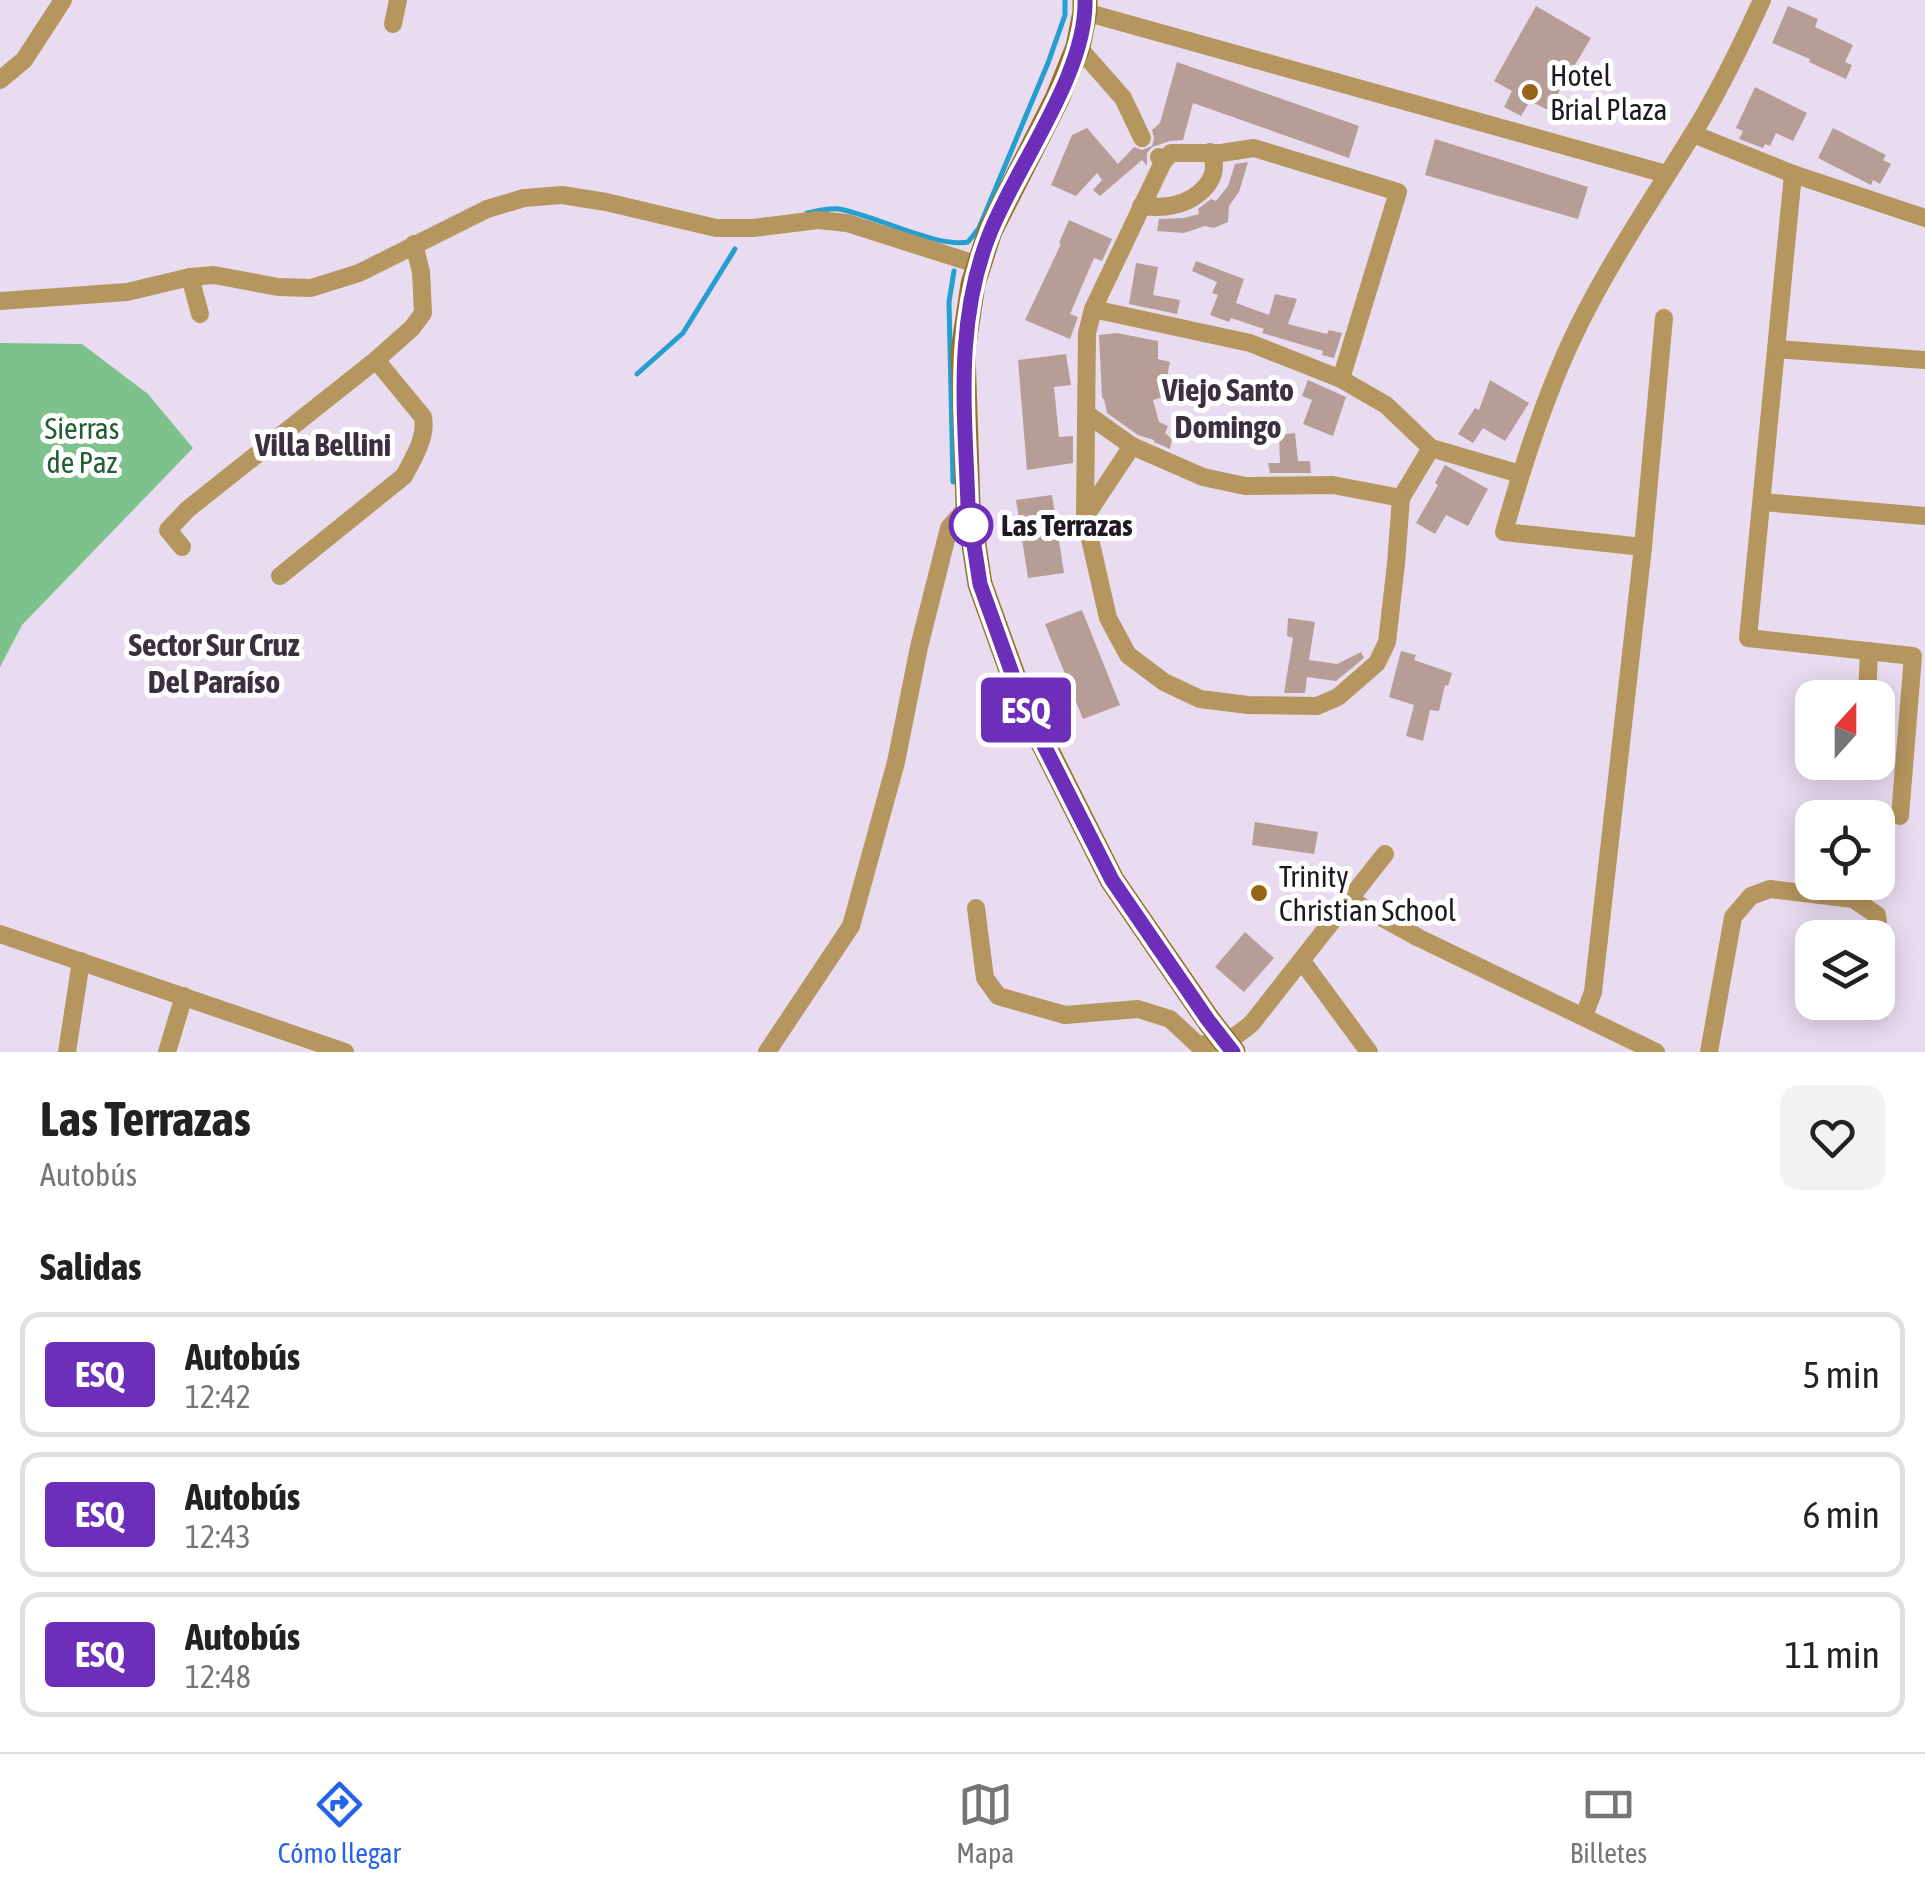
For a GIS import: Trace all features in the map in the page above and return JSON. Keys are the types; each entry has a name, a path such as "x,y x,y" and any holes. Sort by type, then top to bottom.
{"street":[{"path":"0,80 24,60 63,0"},
{"path":"393,24 398,0"},
{"path":"1643,547 1504,532 1520,474 1575,333 1605,276 1693,134 1762,0"},
{"path":"1229,1047 1112,880 1023,704 980,584 968,506 963,350 968,307 990,231 1057,99 1078,46 1085,6 1666,174"},
{"path":"1078,46 1123,98 1142,138"},
{"path":"1693,134 1793,174 1925,218"},
{"path":"1341,378 1398,192 1254,148 1172,152 1161,160 1093,310 1087,333 1085,517 1108,618 1128,655 1164,682 1200,699 1248,705 1316,706 1338,697 1377,663 1386,642 1401,498 1431,448"},
{"path":"1141,206 1178,205 1201,191 1214,177 1210,152"},
{"path":"1793,174 1748,638 1913,656 1900,816"},
{"path":"0,301 128,292 214,275 278,287 310,288 359,272 487,209 524,198 562,195 716,228 818,220 848,223 978,265"},
{"path":"182,547 168,530 188,509 376,360 423,314 421,272 414,244"},
{"path":"190,277 200,314"},
{"path":"1093,310 1250,343 1341,378 1386,405 1431,448 1520,474"},
{"path":"1584,1016 1593,992 1643,547 1664,318"},
{"path":"1776,349 1925,360"},
{"path":"280,576 404,476 413,458 425,427 423,417 376,360"},
{"path":"1087,414 1132,446 1202,477 1245,486 1333,485 1401,498"},
{"path":"1085,517 1132,446"},
{"path":"1762,502 1925,516"},
{"path":"767,1052 851,926 896,762 950,528 968,506"},
{"path":"1868,680 1869,651"},
{"path":"1229,1047 1385,854"},
{"path":"1709,1052 1733,917 1751,896 1770,889 1853,899 1878,920"},
{"path":"1350,900 1419,938 1656,1052"},
{"path":"976,908 985,978 998,996 1064,1015 1138,1010 1170,1020 1198,1044 1229,1047"},
{"path":"0,934 343,1052"},
{"path":"67,1052 81,961"},
{"path":"1302,961 1369,1052"},
{"path":"167,1052 184,996"}],"green space":[{"name":"Sierras de Paz","path":"0,343 82,344 148,394 193,448 22,625 0,667"}],"building":[{"path":"1536,6 1591,38 1548,110 1530,101 1521,116 1504,107 1512,91 1494,81"},
{"path":"1788,6 1818,19 1815,27 1853,45 1845,62 1852,65 1846,79 1772,43"},
{"path":"1177,62 1359,126 1349,158 1193,103 1183,140 1152,147 1147,153 1147,166 1142,160 1100,196 1093,190 1102,180 1097,173 1076,196 1051,185 1072,135 1087,128 1118,164 1134,147 1142,150 1152,146 1152,130 1160,123"},
{"path":"1755,87 1807,113 1793,141 1776,133 1770,146 1765,144 1763,148 1739,139 1743,131 1736,128"},
{"path":"1833,128 1886,155 1883,160 1891,164 1880,184 1873,180 1871,185 1818,158"},
{"path":"1435,139 1588,187 1578,219 1425,175"},
{"path":"1248,162 1239,192 1229,206 1228,222 1184,233 1157,231 1159,219 1199,214 1198,209 1211,199 1216,201 1228,186 1235,164"},
{"path":"1069,220 1112,239 1102,261 1094,258 1070,314 1078,317 1070,339 1025,320"},
{"path":"1196,261 1244,279 1236,303 1269,315 1275,294 1297,299 1288,324 1327,334 1329,330 1342,333 1334,358 1322,355 1323,351 1262,333 1264,329 1210,315 1218,295 1212,293 1217,282 1192,271"},
{"name":"Viejo Santo Domingo","path":"1136,263 1158,267 1153,295 1180,300 1177,314 1129,304"},
{"path":"1117,333 1158,341 1158,359 1170,362 1163,397 1153,400 1159,422 1168,426 1165,433 1172,439 1170,449 1138,435 1107,413 1102,398 1099,335"},
{"name":"Viejo Santo Domingo","path":"1066,354 1071,385 1054,387 1059,437 1073,436 1073,463 1027,470 1018,360"},
{"name":"Viejo Santo Domingo","path":"1308,380 1346,397 1333,436 1303,424 1312,400 1302,396"},
{"path":"1490,380 1529,403 1505,441 1483,428 1473,443 1458,434 1475,408 1479,410"},
{"name":"Viejo Santo Domingo","path":"1295,433 1298,461 1310,461 1311,473 1270,473 1268,463 1280,463 1279,435"},
{"path":"1445,465 1488,489 1468,526 1446,515 1435,534 1416,523"},
{"path":"1052,495 1064,573 1028,578 1016,500"},
{"path":"1082,610 1120,705 1083,719 1045,624"},
{"path":"1288,618 1315,622 1309,660 1337,664 1361,652 1364,658 1336,681 1307,677 1305,693 1284,693 1293,638 1287,636"},
{"path":"1401,651 1416,655 1414,660 1452,673 1439,711 1430,710 1423,741 1406,736 1414,705 1389,697"},
{"path":"1255,822 1318,832 1314,854 1252,845"},
{"path":"1245,932 1274,958 1244,992 1215,967"}],"waterway":[{"path":"807,213 839,209 922,236 968,242 979,228 1048,63 1065,15 1065,0"},
{"path":"637,374 683,333 735,249"},
{"path":"953,482 949,302 954,271"}],"bus line":[{"name":"ESQ","path":"1085,0 1078,46 1057,99 990,231 973,284 963,350 968,506 980,584 1023,704 1112,880 1233,1052"}],"place":[{"name":"Hotel Brial Plaza","path":"1530,92"},
{"name":"Las Terrazas","path":"971,525"},
{"name":"Trinity Christian School","path":"1259,893"}],"district":[{"name":"Viejo Santo Domingo","path":"1228,408"},
{"name":"Villa Bellini","path":"323,444"},
{"name":"Sector Sur Cruz Del Paraíso","path":"214,662"}]}
